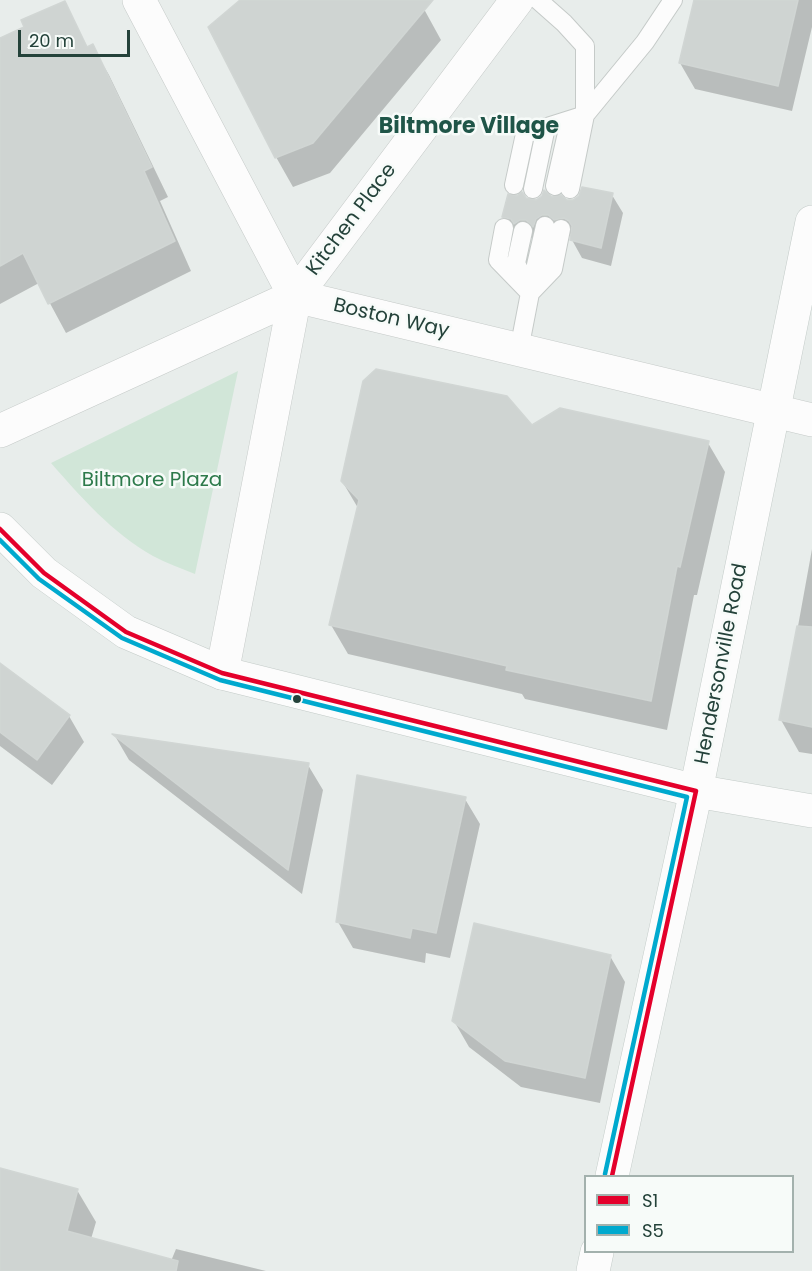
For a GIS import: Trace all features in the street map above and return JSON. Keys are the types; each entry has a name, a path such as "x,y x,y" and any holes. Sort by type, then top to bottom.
{"street":[{"path":"139,0 296,296 222,674"},
{"name":"Kitchen Place","path":"296,296 521,0"},
{"name":"Hendersonville Road","path":"612,1175 696,791 812,222"},
{"path":"0,431 296,296"},
{"name":"Boston Way","path":"296,296 812,420"},
{"path":"0,529 44,573 126,632 222,674 696,791 812,812"},
{"path":"593,1271 597,1253"}],"lane":[{"path":"521,0 564,23 585,46 578,118 562,188"},
{"path":"514,185 525,134 578,118 645,42 673,0"},
{"path":"532,189 546,127"},
{"path":"504,228 498,260 530,293"},
{"path":"519,350 530,293 553,269 553,228"},
{"path":"523,231 516,263 530,293"}],"green space":[{"name":"Biltmore Plaza","path":"238,371 195,574 153,556 124,537 51,463"}],"building":[{"path":"240,0 433,0 313,143 275,158 208,27"},
{"path":"694,0 798,0 778,86 679,63"},
{"path":"65,1 87,47 93,44 152,167 144,171 175,241 48,304 23,253 0,266 0,38 24,27 21,20"},
{"path":"582,187 613,193 601,248 570,240 572,226 564,218 554,220 548,215 542,215 536,219 533,227 526,220 520,220 514,224 511,219 502,217 508,194 517,196 522,192 526,198 536,200 542,196 544,190 552,197 561,195 567,200 573,200 579,196"},
{"path":"376,369 507,396 532,425 560,408 709,441 680,567 677,566 651,701 506,670 507,666 329,625 359,500 341,481 363,381"},
{"path":"797,626 812,627 812,727 779,720"},
{"path":"0,663 70,715 37,760 0,732"},
{"path":"112,734 309,763 288,870"},
{"path":"357,775 466,797 436,933 412,928 410,938 336,922"},
{"path":"474,923 611,955 585,1078 505,1061 452,1021"},
{"path":"0,1168 78,1189 67,1231 178,1261 176,1271 0,1271"}],"transit line":[{"name":"S1","path":"0,529 44,573 126,632 222,673 696,791 612,1175"},
{"name":"S5","path":"0,540 39,579 122,638 220,680 687,797 605,1174"}],"district":[{"name":"Biltmore Village","path":"469,127"}]}
